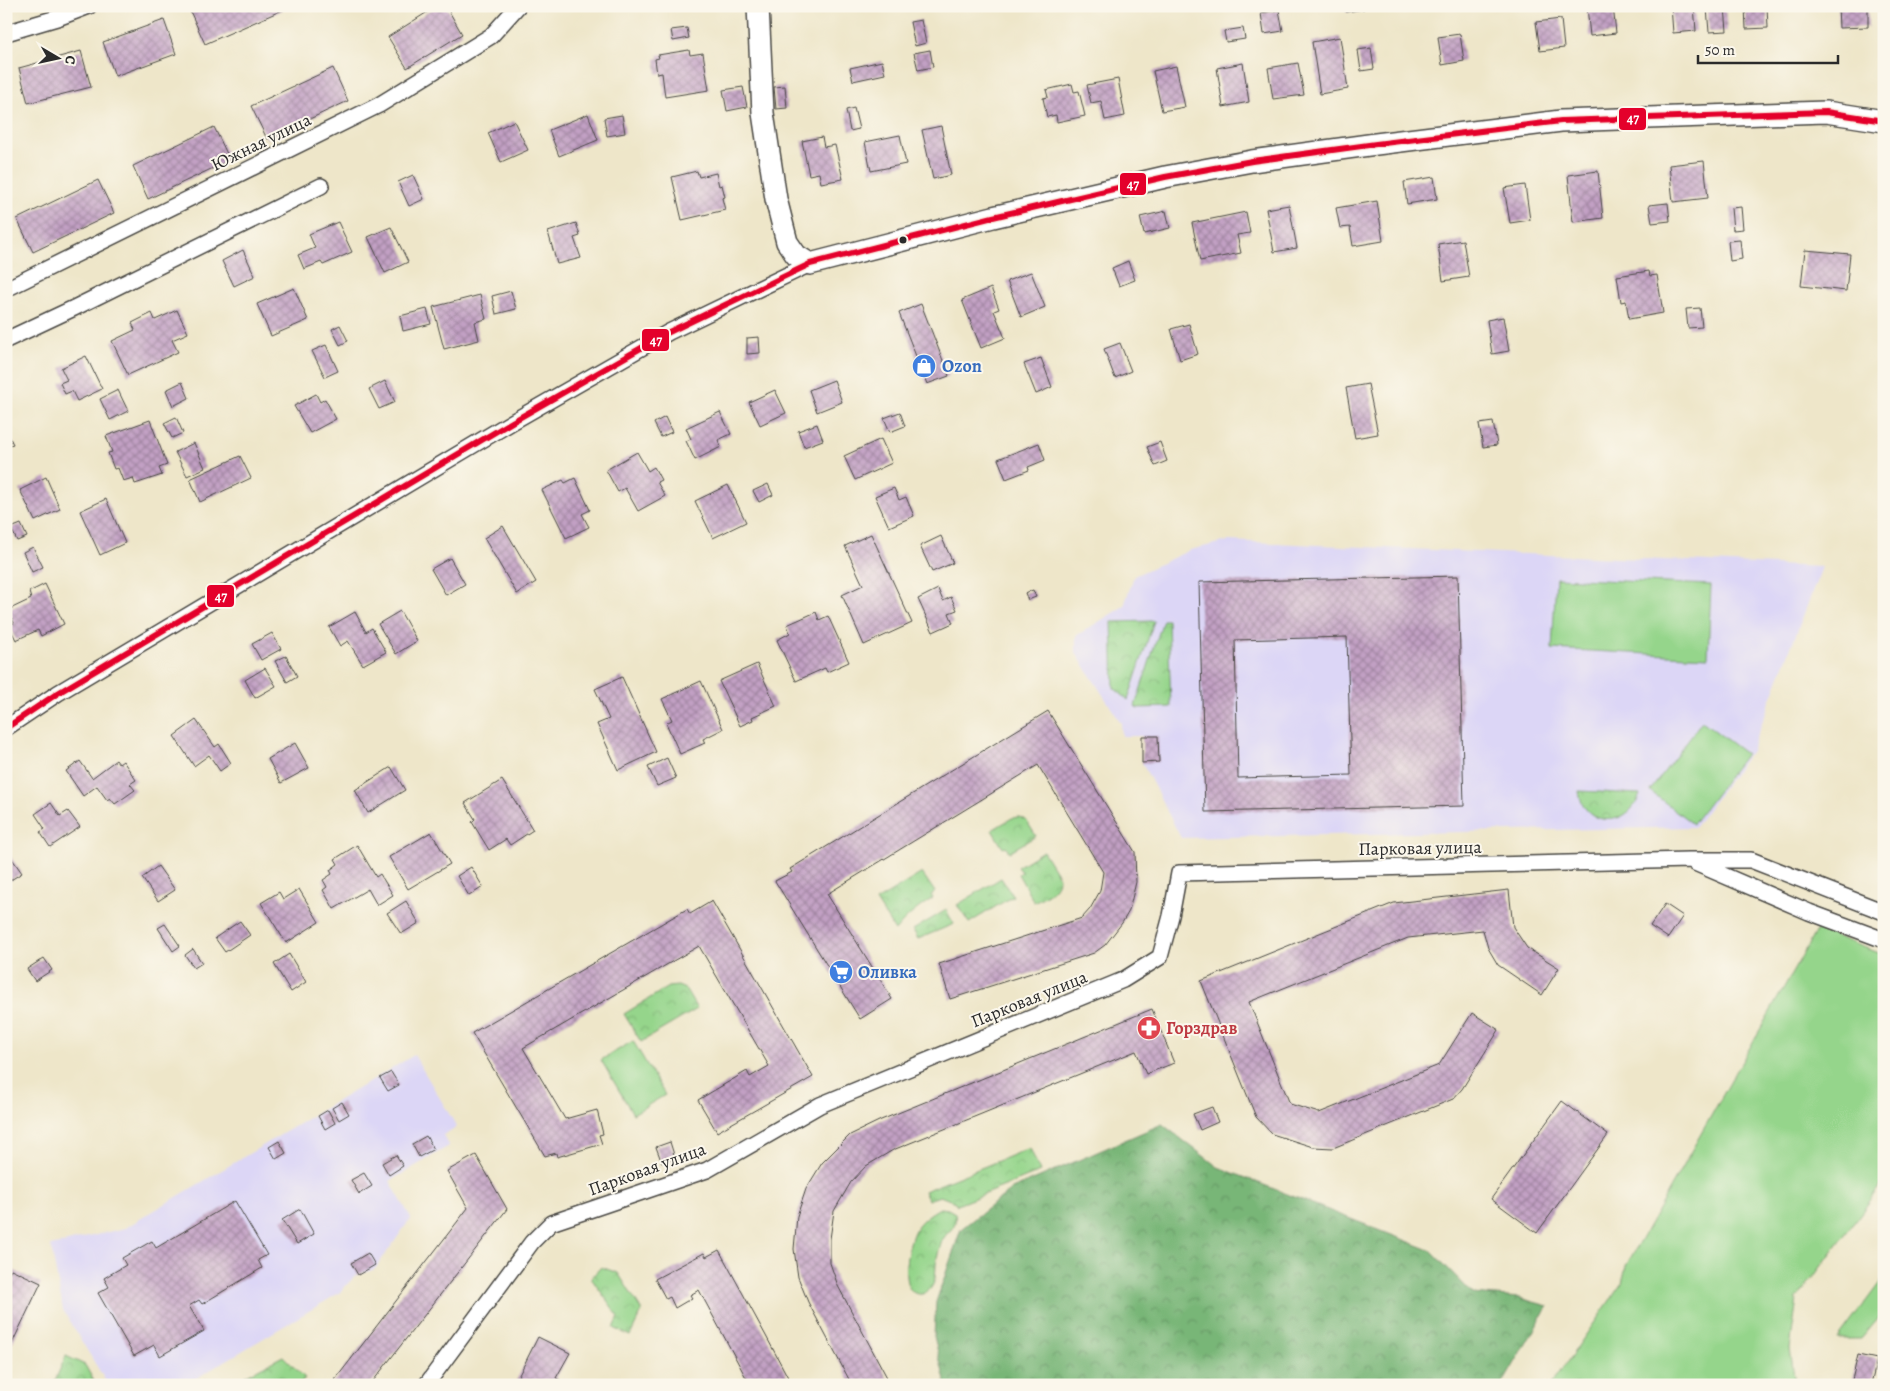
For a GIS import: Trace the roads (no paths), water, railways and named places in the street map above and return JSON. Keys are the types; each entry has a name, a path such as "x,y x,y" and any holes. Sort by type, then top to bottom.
{"street":[{"path":"6,33 89,6"},
{"name":"Южная улица","path":"6,290 379,105 491,36 518,6"},
{"path":"758,6 763,113 776,199 787,242 796,255 810,264"},
{"path":"6,728 58,693 512,422 669,332 810,264 993,217 1165,177 1252,161 1376,144 1561,122 1826,112 1884,121"},
{"path":"6,340 321,186"},
{"name":"Парковая улица","path":"1689,860 1809,912 1884,940"},
{"name":"Парковая улица","path":"426,1385 532,1242 551,1223 707,1170 820,1105 1123,980 1160,957 1171,916 1179,873 1750,860 1884,912"}],"place":[{"name":"Ozon","path":"924,366"},
{"name":"Оливка","path":"841,972"},
{"name":"Горздрав","path":"1149,1028"}]}
